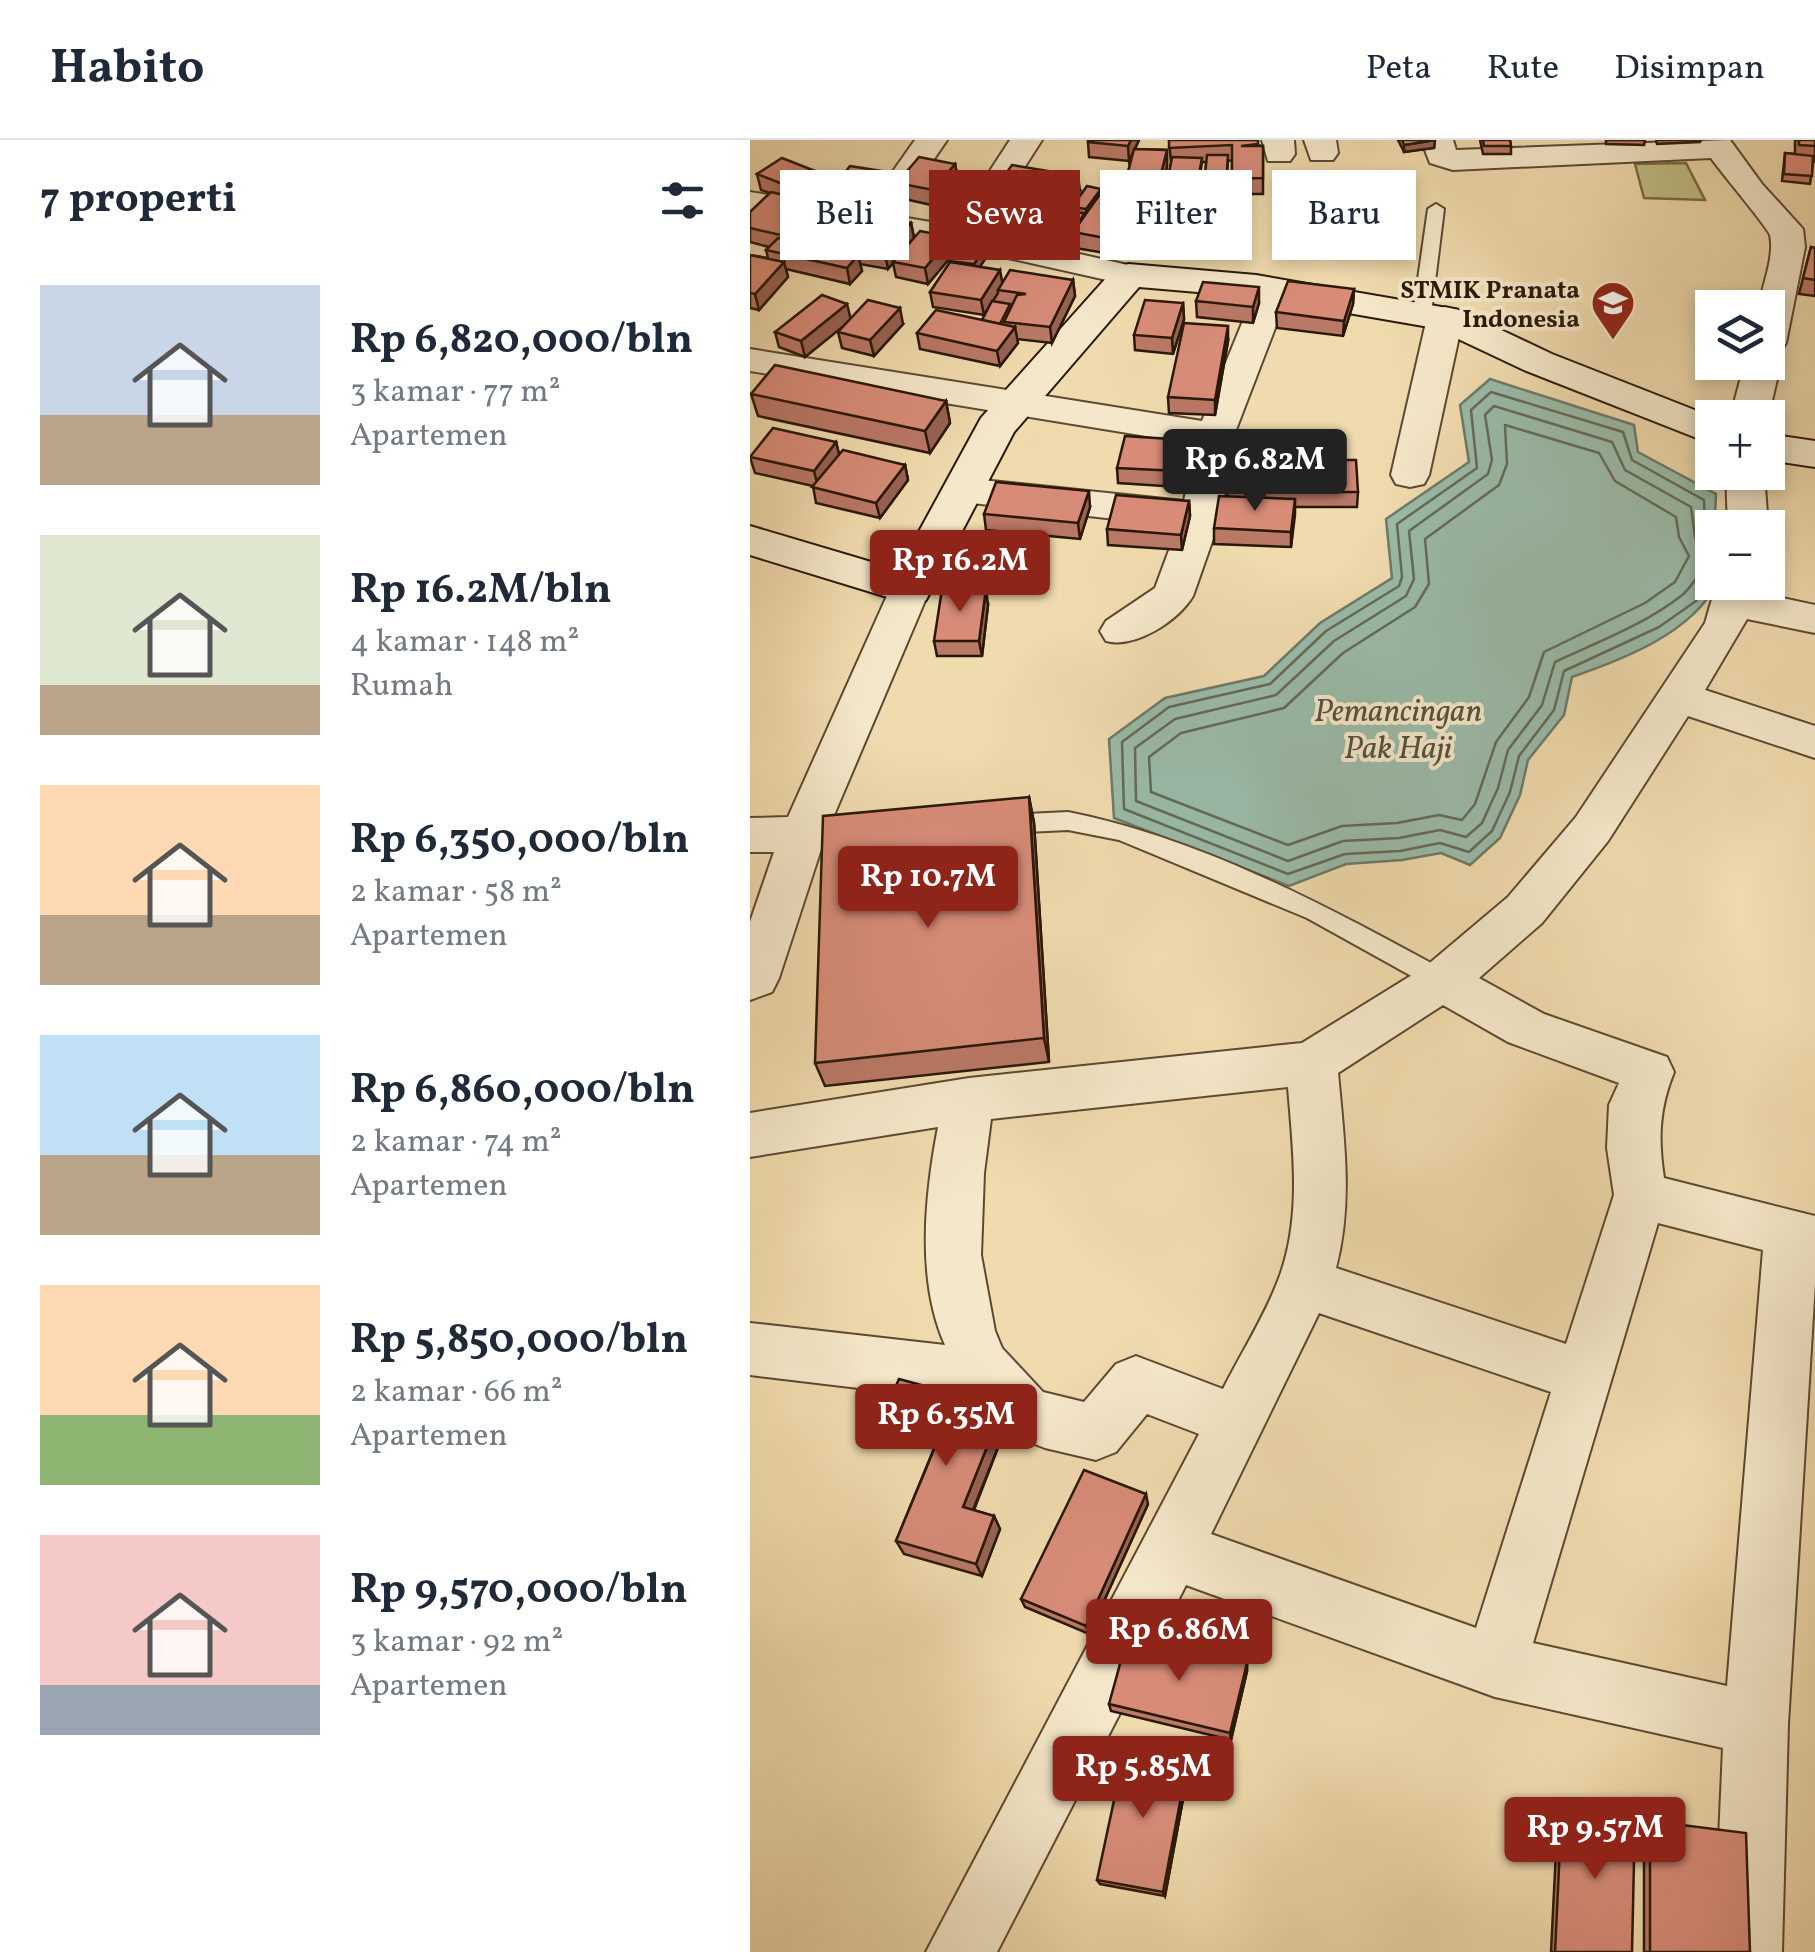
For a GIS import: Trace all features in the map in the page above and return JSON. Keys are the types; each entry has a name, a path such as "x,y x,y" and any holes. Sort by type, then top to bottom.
{"street":[{"path":"909,172 931,140"},
{"path":"1007,170 1026,140"},
{"path":"1439,172 1453,160 1709,143 1801,249 1785,295"},
{"path":"750,202 780,207"},
{"path":"1062,260 1129,275 1272,289 1433,316 1695,425"},
{"path":"750,980 755,978 910,589 996,427 1129,275"},
{"path":"1120,632 1173,596 1201,516 1215,435 1272,289"},
{"path":"1410,475 1433,316"},
{"path":"750,360 1016,406 1215,435"},
{"path":"1785,450 1815,454"},
{"path":"963,490 1201,516"},
{"path":"750,540 910,589"},
{"path":"750,1135 969,1100 1312,1062 1442,981 1525,910 1592,829 1725,625 1733,600"},
{"path":"1759,600 1815,619"},
{"path":"1678,698 1815,742"},
{"path":"750,835 813,834"},
{"path":"1442,981 1526,1028 1648,1072 1635,1105 1633,1148 1640,1195 1495,1666"},
{"path":"960,1952 1172,1550 1305,1284 1318,1234 1321,1177 1312,1062"},
{"path":"969,1100 956,1170 952,1239 961,1308 986,1377 1026,1414 1096,1432 1136,1382 1236,1422"},
{"path":"1640,1195 1803,1238 1756,1724 1748,1952"},
{"path":"1305,1284 1584,1378"},
{"path":"750,1349 986,1377"},
{"path":"1172,1550 1495,1666 1756,1724"}],"lane":[{"path":"1433,316 1439,172"},
{"path":"974,825 1068,820 1123,832 1315,911 1442,981"}],"shaded area":[{"path":"1686,163 1705,200 1644,198 1635,164"}],"water":[{"name":"Pemancingan Pak Haji","path":"1490,379 1634,425 1638,452 1695,483 1695,490 1716,494 1715,510 1695,510 1695,600 1706,601 1655,642 1572,677 1564,715 1528,760 1520,795 1500,838 1470,865 1441,853 1346,864 1289,886 1114,818 1109,739 1165,698 1264,676 1320,623 1392,578 1386,519 1469,462 1460,405"}],"building":[{"path":"1088,140 1131,140 1128,146"},
{"path":"1169,140 1258,140 1258,144 1241,146 1263,146 1263,178 1252,178 1252,170 1232,170 1232,145 1169,148"},
{"path":"1402,140 1435,140 1404,145"},
{"path":"1483,140 1510,140 1511,146 1484,146"},
{"path":"1799,140 1815,140 1815,146 1799,145"},
{"path":"1134,149 1167,150 1162,170 1129,170"},
{"path":"1785,153 1813,156 1812,176 1784,174"},
{"path":"1207,155 1228,155 1227,170 1206,170"},
{"path":"919,157 955,164 950,170 929,170 929,189 909,185 908,170"},
{"path":"1172,157 1202,158 1200,170 1170,170"},
{"path":"782,158 813,170 780,170 780,183 757,174"},
{"path":"1012,165 1042,170 1008,170"},
{"path":"1087,186 1100,189 1086,209 1080,208 1080,196"},
{"path":"771,192 780,194 780,235 750,228 750,212"},
{"path":"1100,194 1100,237 1080,233 1080,222"},
{"path":"920,231 929,233 932,260 925,268 893,262 909,260 909,244"},
{"path":"778,238 780,238 780,253 766,250"},
{"path":"1811,247 1815,248 1815,280 1803,278"},
{"path":"750,255 784,262 755,294 750,293"},
{"path":"811,260 854,260 847,268"},
{"path":"950,260 977,260 974,264"},
{"path":"950,262 1000,270 981,300 930,292"},
{"path":"1010,270 1073,280 1050,327 1004,322 1017,295 1026,294 998,290"},
{"path":"1288,281 1354,289 1344,321 1276,312"},
{"path":"1203,282 1259,287 1253,307 1196,301"},
{"path":"822,295 847,304 801,341 775,332"},
{"path":"868,300 900,308 870,340 838,332"},
{"path":"1145,300 1183,303 1172,338 1134,335"},
{"path":"992,301 1010,304 1000,324 982,320"},
{"path":"936,310 1015,327 997,351 917,333"},
{"path":"1184,323 1228,326 1215,400 1168,397"},
{"path":"775,365 946,401 925,431 751,394"},
{"path":"773,428 836,442 814,471 750,457"},
{"path":"1125,436 1185,440 1178,471 1117,468"},
{"path":"843,450 905,465 876,503 812,487"},
{"path":"1228,460 1356,460 1358,492 1227,492"},
{"path":"996,482 1089,491 1078,523 984,514"},
{"path":"1116,495 1189,501 1181,535 1107,529"},
{"path":"1219,496 1295,499 1291,532 1214,528"},
{"path":"942,589 986,589 979,641 934,641"},
{"path":"1029,797 1044,1038 815,1063 823,816"},
{"path":"899,1379 1003,1407 963,1507 994,1516 976,1564 896,1541 940,1435 881,1419"},
{"path":"1084,1470 1146,1494 1086,1626 1021,1599"},
{"path":"1128,1635 1247,1663 1230,1733 1109,1704"},
{"path":"1125,1749 1188,1760 1163,1892 1097,1880"},
{"path":"1562,1805 1635,1816 1632,1952 1555,1952"},
{"path":"1650,1821 1746,1833 1750,1952 1650,1952"}],"place":[{"name":"STMIK Pranata Indonesia","path":"1613,341"}]}
